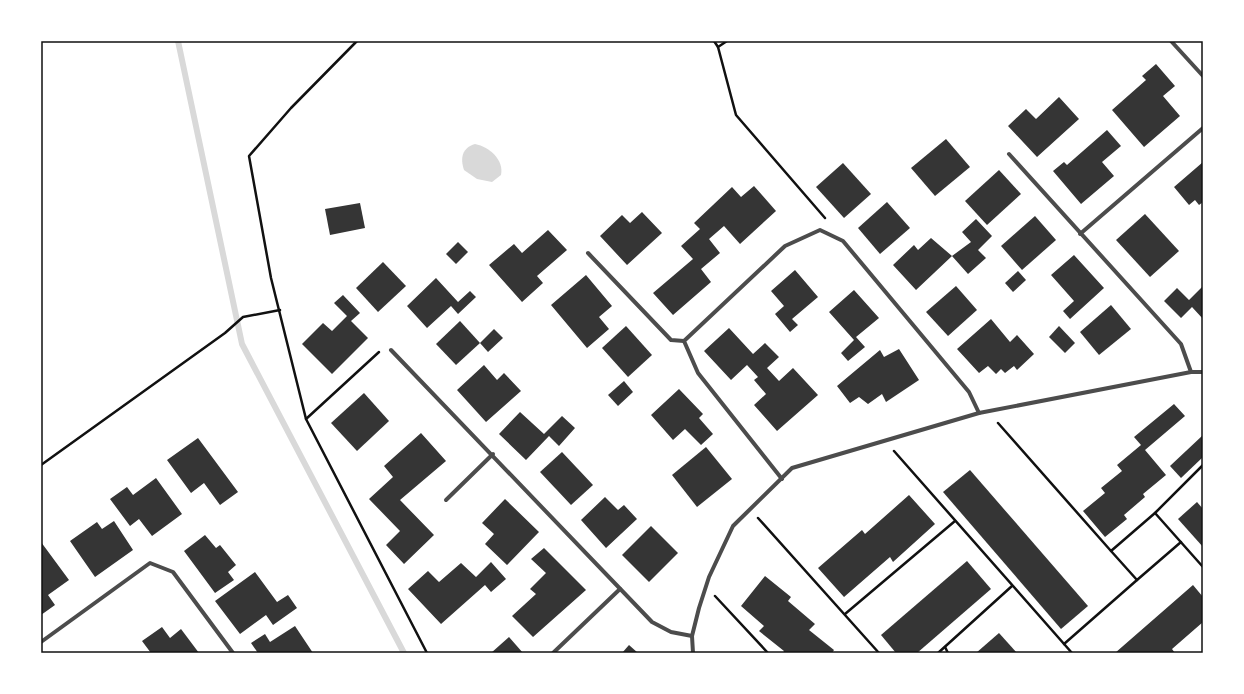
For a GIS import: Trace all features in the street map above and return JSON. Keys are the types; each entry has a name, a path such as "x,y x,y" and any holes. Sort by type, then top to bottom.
{"street":[{"path":"1171,41 1203,76"},
{"path":"1080,234 1203,128"},
{"path":"1009,154 1181,344 1191,372"},
{"path":"588,253 671,340 684,341 785,246 820,230 843,241 969,392 979,413"},
{"path":"684,341 698,373 782,478"},
{"path":"391,350 493,454 652,622 671,632 692,636"},
{"path":"693,653 692,636 706,587 733,526 792,468 979,413 1191,372 1203,372"},
{"path":"446,500 493,454"},
{"path":"41,642 150,563 173,572 232,653"},
{"path":"553,653 620,589"}],"path":[{"path":"357,41 291,108 249,156 271,278 306,419 427,653"},
{"path":"714,41 718,47 736,115 828,222"},
{"path":"718,47 727,41"},
{"path":"41,465 225,333 243,317 280,310"},
{"path":"306,419 381,351 391,350"},
{"path":"988,411 1137,580"},
{"path":"886,441 1072,653"},
{"path":"1111,552 1155,513 1203,465"},
{"path":"750,509 879,653"},
{"path":"1155,513 1203,567"},
{"path":"845,614 955,520"},
{"path":"1064,644 1181,542"},
{"path":"938,653 1012,586"},
{"path":"706,587 768,653"},
{"path":"945,647 948,653"}],"shaded area":[{"path":"475,144 491,151 498,159 501,175 492,182 477,179 464,170 462,161 463,154 467,148"}],"building":[{"path":"1156,64 1175,86 1163,96 1180,116 1144,147 1112,110 1146,80 1142,76"},
{"path":"1059,97 1079,119 1037,157 1008,126 1026,109 1036,119"},
{"path":"1107,130 1121,146 1102,162 1114,176 1081,204 1053,171 1064,162 1067,165"},
{"path":"946,139 970,167 935,196 911,168"},
{"path":"1203,162 1203,202 1199,205 1195,200 1189,205 1174,187"},
{"path":"843,163 871,194 844,218 816,187"},
{"path":"999,170 1021,194 987,225 965,201"},
{"path":"754,186 776,211 740,244 724,226 709,239 720,253 701,269 711,282 673,315 653,293 693,259 681,246 700,229 694,223 732,187 741,197"},
{"path":"887,202 910,228 880,254 858,228"},
{"path":"360,203 365,228 330,235 325,209"},
{"path":"642,212 662,233 627,265 600,236 622,215 630,223"},
{"path":"1145,214 1179,251 1150,277 1116,240"},
{"path":"1035,216 1056,240 1022,270 1001,246"},
{"path":"976,219 992,236 978,250 986,258 968,274 952,256 971,242 962,232"},
{"path":"548,230 567,250 537,276 543,283 522,302 489,265 514,244 522,253"},
{"path":"931,238 952,256 916,290 893,265 914,245 918,250"},
{"path":"458,242 468,252 456,264 446,254"},
{"path":"1074,255 1104,288 1070,319 1063,311 1074,301 1051,275"},
{"path":"383,262 406,286 378,312 356,288"},
{"path":"795,270 818,297 792,319 798,325 790,332 775,314 784,306 771,291"},
{"path":"1018,271 1026,280 1013,292 1005,283"},
{"path":"586,275 612,306 599,317 609,329 587,348 551,305"},
{"path":"436,278 458,302 470,291 476,297 458,314 451,306 427,328 407,306"},
{"path":"956,286 977,310 948,336 926,312"},
{"path":"1203,286 1203,319 1192,307 1181,318 1164,301 1177,288 1189,300"},
{"path":"854,290 879,318 856,337 865,347 848,361 841,353 854,340 829,312"},
{"path":"343,295 360,313 351,321 368,338 332,374 302,344 323,323 332,331 347,316 334,303"},
{"path":"1111,305 1131,329 1099,355 1080,332"},
{"path":"991,319 1010,342 1017,335 1034,354 1017,370 1014,366 1005,373 1001,369 996,374 988,366 979,373 957,349"},
{"path":"460,321 480,343 456,365 436,344"},
{"path":"626,326 652,355 628,377 602,348"},
{"path":"1059,326 1075,343 1065,353 1049,337"},
{"path":"729,328 753,354 765,343 779,357 767,368 779,381 793,368 818,395 777,431 754,405 766,394 754,380 758,377 747,365 731,380 704,351"},
{"path":"494,329 503,338 488,352 480,343"},
{"path":"899,349 919,380 886,402 882,394 868,404 859,397 850,403 837,386 880,350 884,357"},
{"path":"484,365 497,380 504,373 521,391 486,422 457,390"},
{"path":"624,381 633,392 618,406 608,395"},
{"path":"679,389 703,414 699,418 713,434 701,445 685,429 673,440 651,415"},
{"path":"364,393 389,421 357,451 331,423"},
{"path":"1174,404 1185,416 1145,450 1166,475 1143,494 1145,497 1124,515 1127,519 1105,537 1083,511 1105,493 1101,488 1122,471 1117,465 1141,445 1134,437"},
{"path":"520,412 544,434 562,416 575,428 559,446 549,436 526,460 499,434"},
{"path":"421,433 446,461 400,500 434,535 404,564 386,545 400,531 369,499 393,477 384,466"},
{"path":"1203,435 1203,457 1181,478 1170,466"},
{"path":"198,438 238,492 220,505 204,483 191,493 167,460"},
{"path":"706,447 732,479 697,507 672,475"},
{"path":"562,452 593,485 571,505 540,472"},
{"path":"970,470 1088,606 1061,629 943,492"},
{"path":"156,478 182,514 152,536 139,519 130,526 110,499 127,487 133,495"},
{"path":"909,495 935,524 893,562 890,557 844,597 818,568 862,530 865,534"},
{"path":"605,497 618,510 624,505 637,519 606,548 581,520"},
{"path":"505,499 539,532 507,565 485,544 494,534 482,523"},
{"path":"1197,502 1203,509 1203,547 1178,519"},
{"path":"114,521 133,550 95,577 70,541 97,522 102,529"},
{"path":"651,526 678,553 649,582 622,555"},
{"path":"205,535 216,548 220,545 236,565 228,572 234,580 215,593 184,551"},
{"path":"41,542 69,580 48,595 55,605 41,615"},
{"path":"544,548 586,590 533,637 512,616 536,594 530,589 546,573 531,559"},
{"path":"967,561 991,589 917,653 896,653 881,635"},
{"path":"491,562 506,579 491,592 485,585 441,624 408,589 428,571 439,582 461,563 476,577"},
{"path":"255,572 277,602 288,595 297,608 273,625 266,615 240,634 215,601"},
{"path":"765,576 791,597 788,601 815,624 809,630 834,650 832,653 783,653 784,651 759,631 764,626 741,606"},
{"path":"1193,585 1203,597 1203,622 1172,649 1175,653 1115,653"},
{"path":"295,626 313,653 258,653 251,643 265,634 270,642"},
{"path":"162,627 170,638 181,629 199,653 151,653 142,641"},
{"path":"999,633 1017,653 976,653"},
{"path":"509,637 523,653 491,653"},
{"path":"629,645 638,653 622,653"}],"waterway":[{"path":"178,41 242,344 404,653"}]}
